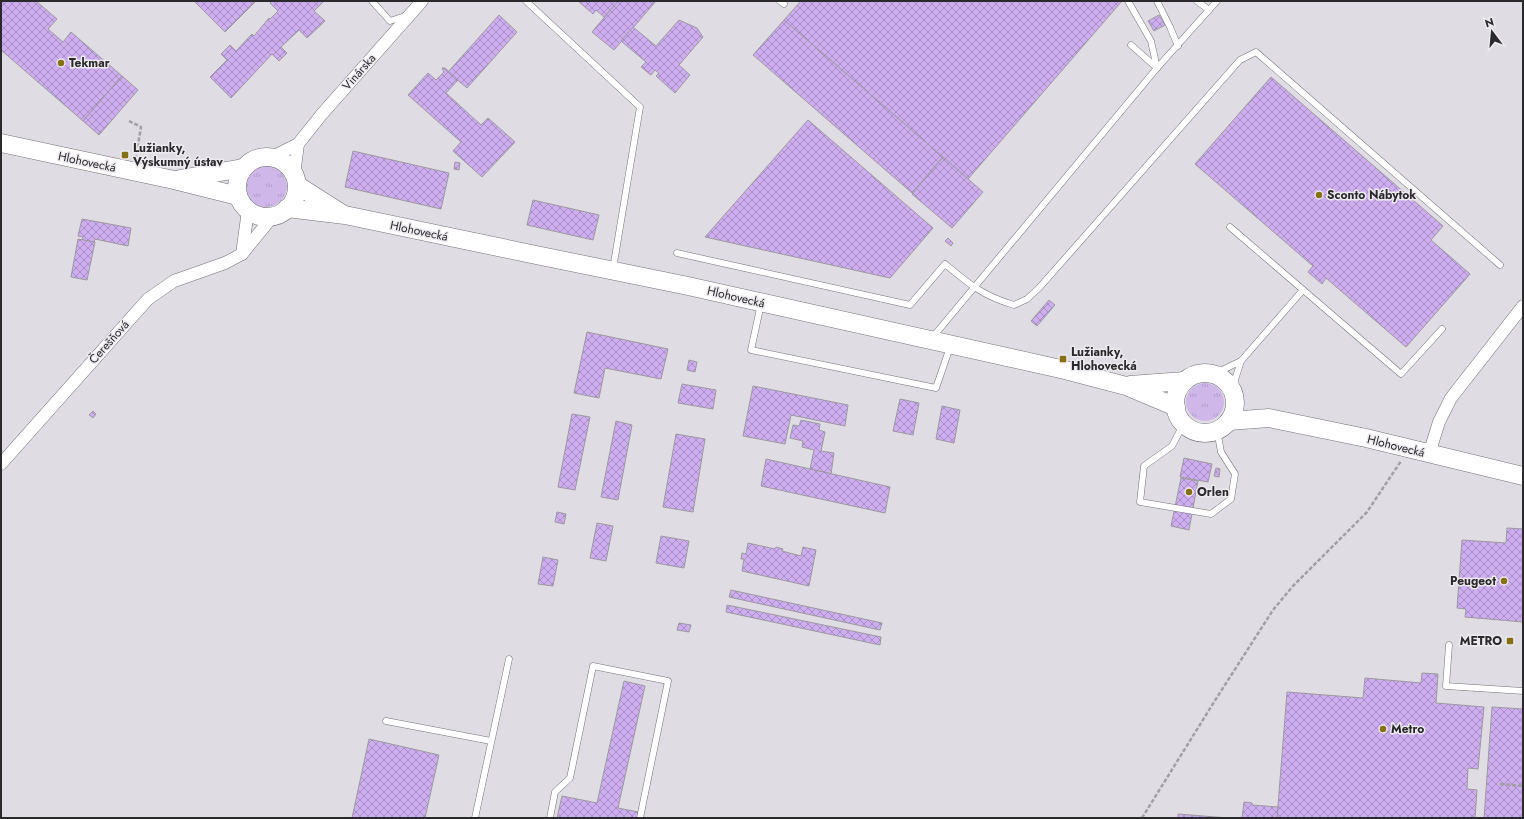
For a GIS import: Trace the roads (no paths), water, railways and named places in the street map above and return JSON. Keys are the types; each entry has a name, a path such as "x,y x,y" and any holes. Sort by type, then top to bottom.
{"main road":[{"name":"Hlohovecká","path":"1,143 174,180 243,203"},
{"path":"272,157 285,164 296,180 295,198 280,212 260,216 243,203 237,185 238,179 243,168 250,162 259,158 272,157"},
{"name":"Hlohovecká","path":"174,180 243,168"},
{"name":"Hlohovecká","path":"296,180 345,215"},
{"name":"Hlohovecká","path":"280,212 345,215 761,303 1065,370 1126,386 1176,407"},
{"name":"Hlohovecká","path":"1126,386 1185,381 1198,374 1214,374 1225,380 1234,394 1269,418"},
{"path":"1184,423 1176,407 1178,391 1185,381"},
{"path":"1223,425 1234,412 1234,394"},
{"name":"Hlohovecká","path":"1184,423 1196,431 1210,432 1223,425 1269,418 1523,476"}],"street":[{"name":"Vinárska","path":"272,157 298,144 322,114 422,1"},
{"path":"296,180 298,144"},
{"path":"242,254 243,203"},
{"name":"Čerešňová","path":"1,464 148,299 174,281 226,263 242,254 280,212"},
{"path":"1429,454 1439,422 1450,398 1523,306"}],"lane":[{"path":"372,1 390,21 409,15"},
{"path":"526,1 640,107 612,271"},
{"path":"1128,1 1151,40 1157,68"},
{"path":"1157,1 1178,46"},
{"path":"1197,1 1209,10"},
{"path":"929,340 1157,68 1217,1"},
{"path":"1131,45 1157,68"},
{"path":"677,252 910,305 945,264 974,288 994,299 1014,305 1027,299 1039,288 1240,60 1256,52 1500,265"},
{"path":"1230,227 1401,374 1442,329"},
{"path":"1214,374 1241,361 1303,290"},
{"path":"761,303 751,350 936,388 951,345"},
{"path":"1234,394 1241,361"},
{"path":"1184,423 1172,446 1144,466 1140,502 1211,514 1231,499 1235,474 1221,452 1223,425"},
{"path":"1448,644 1446,686 1523,691"},
{"path":"475,818 509,659"},
{"path":"550,818 556,792 570,778 593,666 668,681 640,818"},
{"path":"386,721 491,742"}],"place":[{"name":"Tekmar","path":"61,63"},
{"name":"Lužianky, Výskumný ústav","path":"125,155"},
{"name":"Sconto Nábytok","path":"1319,195"},
{"name":"Lužianky, Hlohovecká","path":"1063,359"},
{"name":"Orlen","path":"1189,492"},
{"name":"Peugeot","path":"1504,581"},
{"name":"METRO","path":"1510,641"},
{"name":"Metro","path":"1383,729"}]}
